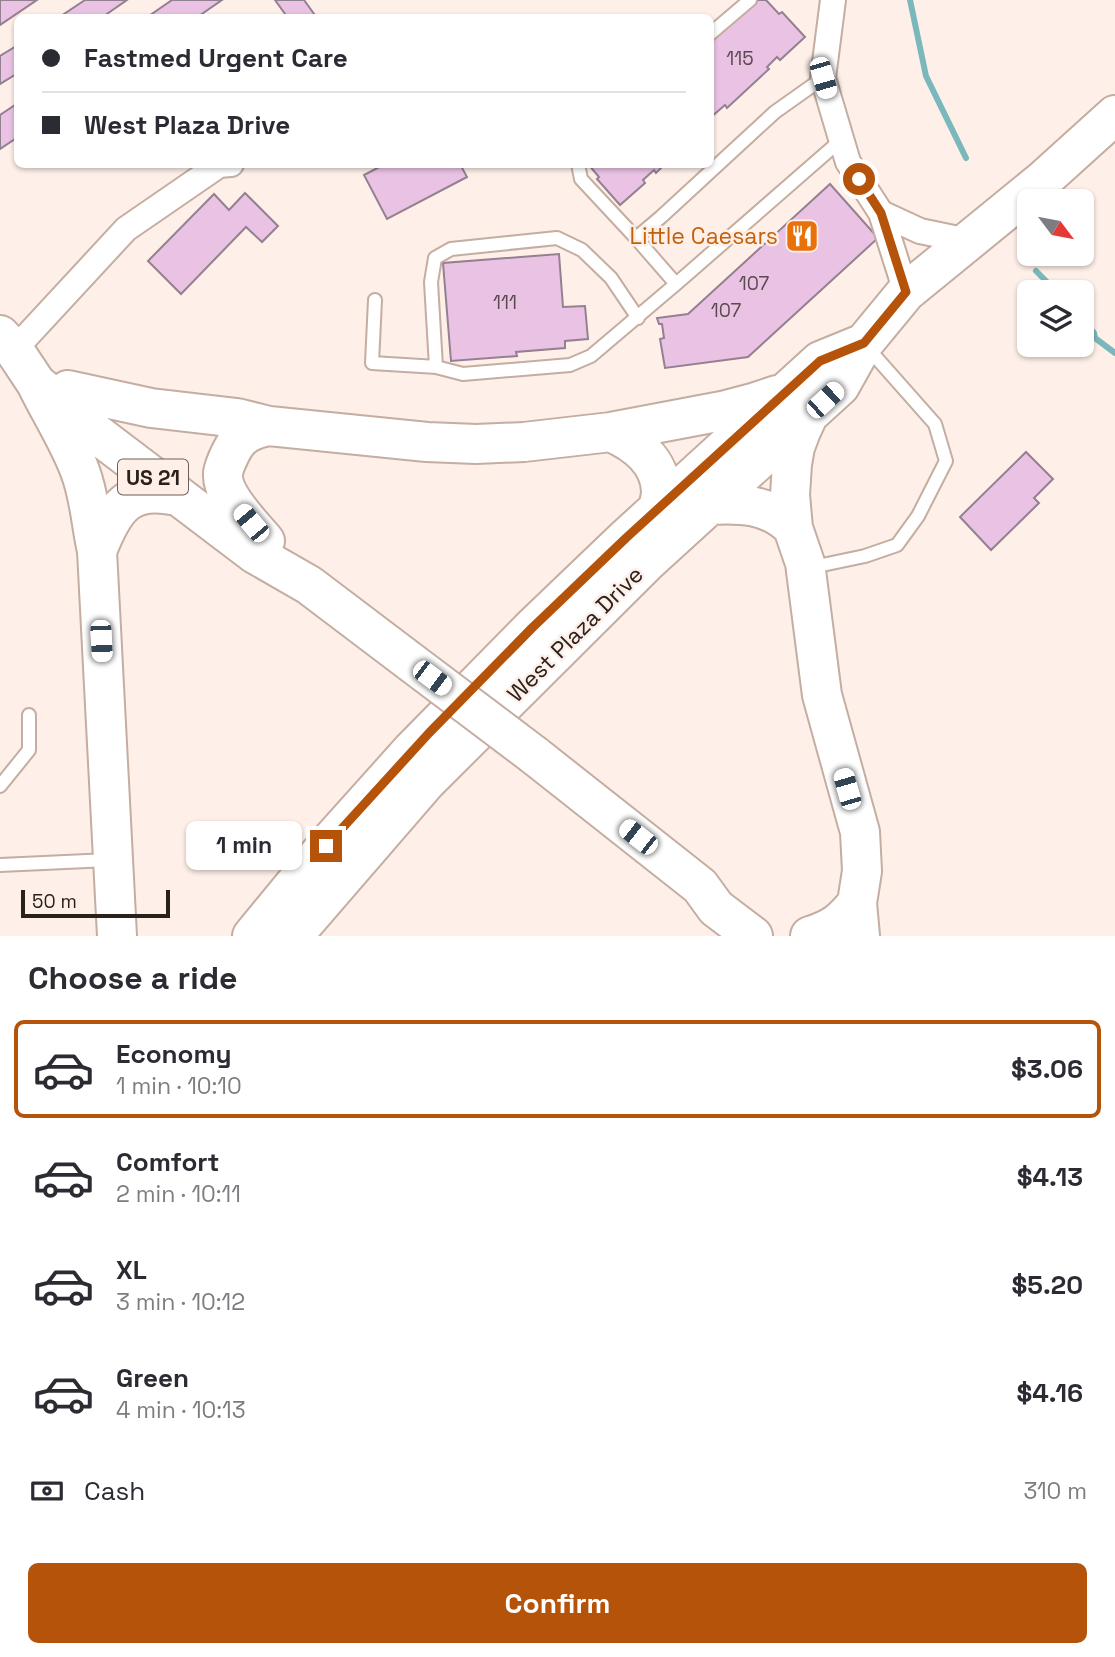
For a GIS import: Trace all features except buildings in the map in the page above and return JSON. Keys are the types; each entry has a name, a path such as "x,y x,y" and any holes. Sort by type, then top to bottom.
{"main road":[{"name":"West Plaza Drive","path":"293,936 426,782 646,563 709,505 798,403 820,361 864,343 906,292 1042,181 1115,115"},
{"name":"US 21","path":"7,343 98,435 255,554 309,585 534,755 700,886 716,908 758,935"},
{"name":"US 21","path":"52,386 265,541 309,585"},
{"path":"117,936 97,551 89,500 81,471 50,413 52,386 151,408 237,418 269,426 427,442 476,444 524,442 611,432 756,402 798,403 798,439 792,464 790,495 793,528 806,569 822,695 860,832 862,871 858,919 848,915 836,926 810,936"},
{"name":"West Plaza Drive","path":"252,936 326,846 412,750 532,628 658,509 798,403"},
{"path":"265,541 228,492 223,472 232,448 239,439 254,429 269,426"},
{"path":"611,432 626,439 649,459 660,485 658,509"},
{"path":"97,551 108,524 117,512 136,496 161,492 180,497"},
{"path":"709,505 734,503 765,509 785,520 793,528"}],"street":[{"path":"832,0 823,78 848,162 881,213 906,292"},
{"path":"7,343 126,229 215,168"},
{"path":"881,213 920,231 968,241"}],"lane":[{"path":"714,31 750,0"},
{"path":"636,238 775,112 823,78"},
{"path":"375,300 372,363 437,367 463,374 570,365 591,356 638,318 841,140"},
{"path":"579,168 581,179 676,284"},
{"path":"437,367 431,282 435,258 451,248 557,238 582,250 611,278 638,318"},
{"path":"806,569 865,556 897,545 918,516 946,461 935,424 864,343"},
{"path":"0,786 29,750 29,715"},
{"path":"0,853 0,865 112,860"}],"waterway":[{"path":"910,0 926,76 966,158"},
{"path":"1036,271 1045,280"},
{"path":"1094,333 1095,338 1115,353"}],"place":[{"name":"Little Caesars","path":"802,236"}],"route":[{"path":"326,846 412,750 532,628 626,538 820,361 864,343 906,292 881,213 859,179"}]}
